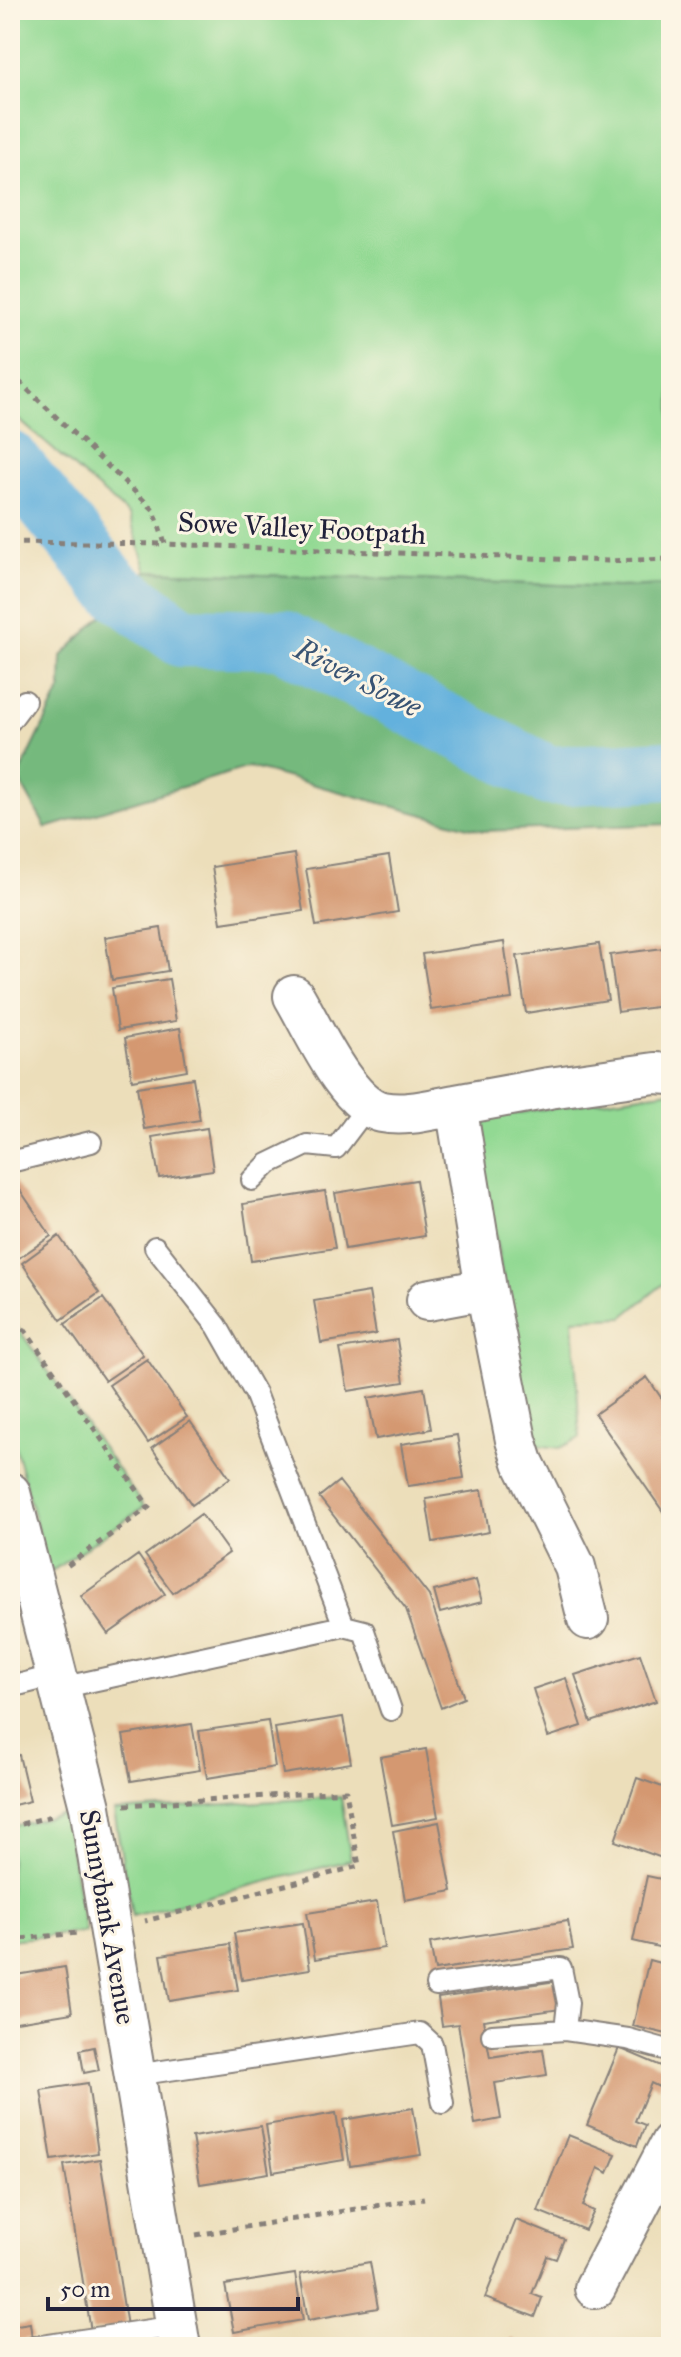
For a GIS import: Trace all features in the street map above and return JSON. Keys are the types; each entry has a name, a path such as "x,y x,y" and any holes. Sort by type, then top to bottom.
{"street":[{"path":"294,996 347,1086 367,1107 379,1111 405,1113 549,1088 655,1073 671,1074"},
{"path":"456,1105 486,1289 519,1451 575,1567 588,1619"},
{"path":"427,1300 486,1289"},
{"name":"Sunnybank Avenue","path":"10,1496 90,1807 179,2337"},
{"path":"595,2288 671,2143"}],"lane":[{"path":"10,721 25,701"},
{"path":"252,1180 268,1164 307,1145 336,1148 367,1107"},
{"path":"10,1162 91,1142"},
{"path":"155,1247 217,1326 255,1393 344,1626"},
{"path":"10,1687 58,1681 344,1626 364,1631 391,1710"},
{"path":"436,1985 561,1968 568,2003 565,2030"},
{"path":"492,2035 565,2030 628,2039 671,2051"},
{"path":"135,2075 420,2033 432,2044 443,2103"},
{"path":"34,2347 179,2337"}],"path":[{"name":"Sowe Valley Footpath","path":"10,373 154,510 165,544 608,561 671,559"},
{"path":"10,544 165,544"},
{"path":"10,1309 149,1507 35,1589"},
{"path":"10,1827 90,1807 346,1791 359,1866 112,1930 10,1940"},
{"path":"163,2240 424,2198"}],"green space":[{"path":"10,10 671,10 671,585 618,587 147,571 129,515 10,412"},
{"path":"147,571 618,587 671,585 671,824 483,831 249,767 46,828 18,778 61,689 62,656"},
{"path":"671,1091 671,1272 667,1281 623,1317 573,1319 580,1438 560,1448 535,1445 507,1306 479,1138 487,1117"},
{"path":"10,1317 144,1507 49,1573 10,1427"},
{"path":"341,1797 351,1860 132,1916 114,1811"},
{"path":"65,1813 85,1932 10,1940 10,1827"}],"building":[{"path":"294,854 303,911 221,923 212,867"},
{"path":"389,856 398,912 316,926 306,869"},
{"path":"161,928 168,971 112,980 105,937"},
{"path":"504,942 512,999 431,1010 422,954"},
{"path":"599,944 608,1000 526,1013 517,956"},
{"path":"671,947 671,1005 618,1012 610,955"},
{"path":"169,979 176,1021 118,1030 112,988"},
{"path":"180,1028 187,1070 132,1080 125,1038"},
{"path":"193,1078 200,1120 144,1129 137,1087"},
{"path":"207,1128 213,1170 159,1178 152,1137"},
{"path":"10,1175 51,1236 13,1262 10,1257"},
{"path":"416,1180 425,1236 345,1249 335,1193"},
{"path":"325,1191 335,1248 251,1261 243,1204"},
{"path":"59,1236 99,1293 61,1320 22,1263"},
{"path":"369,1292 376,1334 321,1343 314,1301"},
{"path":"103,1298 143,1355 105,1381 65,1324"},
{"path":"397,1340 404,1382 348,1391 340,1349"},
{"path":"147,1359 187,1417 148,1443 109,1385"},
{"path":"647,1377 671,1412 671,1523 595,1414"},
{"path":"424,1388 431,1429 376,1439 368,1398"},
{"path":"190,1421 230,1478 192,1505 152,1448"},
{"path":"457,1435 464,1478 408,1486 401,1444"},
{"path":"339,1481 429,1596 464,1698 441,1708 406,1609 319,1497"},
{"path":"482,1490 489,1532 433,1542 426,1499"},
{"path":"201,1514 229,1553 173,1593 145,1555"},
{"path":"138,1555 165,1594 108,1634 81,1596"},
{"path":"476,1580 482,1602 440,1613 434,1591"},
{"path":"10,1645 20,1680 10,1682"},
{"path":"640,1654 656,1701 591,1722 575,1675"},
{"path":"566,1678 582,1726 548,1737 533,1689"},
{"path":"343,1717 351,1763 283,1774 275,1728"},
{"path":"268,1721 275,1767 207,1778 199,1731"},
{"path":"192,1724 200,1770 131,1781 123,1735"},
{"path":"426,1749 438,1817 392,1825 380,1757"},
{"path":"19,1755 30,1801 10,1806 10,1757"},
{"path":"637,1778 671,1790 671,1833 662,1858 615,1841"},
{"path":"439,1822 452,1891 405,1900 393,1831"},
{"path":"647,1876 671,1881 671,1950 633,1941"},
{"path":"377,1902 384,1948 315,1959 307,1913"},
{"path":"568,1921 573,1949 435,1970 430,1943"},
{"path":"303,1923 310,1969 242,1980 234,1933"},
{"path":"230,1944 238,1990 169,2001 161,1955"},
{"path":"649,1960 671,1966 671,2035 633,2026"},
{"path":"65,1967 72,2013 10,2023 10,1976"},
{"path":"557,1981 561,2009 483,2020 490,2057 543,2049 547,2075 495,2083 501,2119 475,2124 458,2024 442,2026 438,1998"},
{"path":"94,2047 99,2070 84,2073 80,2050"},
{"path":"619,2048 666,2068 659,2087 651,2083 635,2121 645,2125 637,2146 587,2125"},
{"path":"88,2083 98,2153 52,2160 41,2090"},
{"path":"413,2108 421,2155 350,2166 343,2120"},
{"path":"336,2113 344,2160 273,2172 266,2125"},
{"path":"261,2126 269,2173 200,2184 192,2137"},
{"path":"568,2135 616,2154 608,2173 598,2168 583,2206 594,2211 585,2230 538,2211"},
{"path":"100,2159 127,2326 91,2331 64,2165"},
{"path":"516,2220 564,2239 556,2259 547,2256 532,2294 542,2298 535,2317 485,2298"},
{"path":"370,2262 378,2308 308,2320 300,2274"},
{"path":"295,2274 303,2320 234,2332 225,2285"},
{"path":"14,2285 16,2300 10,2301 10,2286"},
{"path":"30,2323 32,2338 10,2341 10,2326"},
{"path":"512,2338 523,2347 505,2347"}],"waterway":[{"name":"River Sowe","path":"10,461 114,587 182,637 281,639 549,776 671,770"}]}
